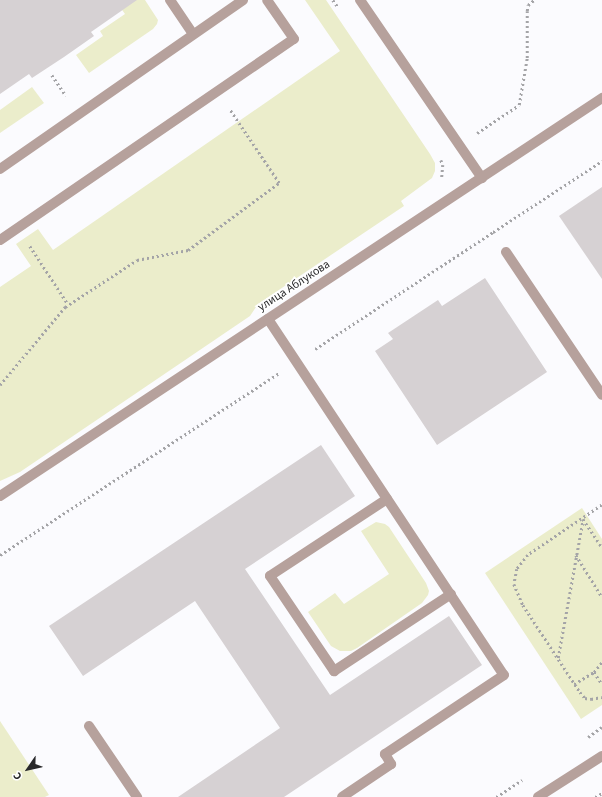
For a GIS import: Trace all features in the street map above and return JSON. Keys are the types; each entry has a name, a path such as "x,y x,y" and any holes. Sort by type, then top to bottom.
{"street":[{"path":"170,0 194,34"},
{"path":"0,169 243,0"},
{"path":"0,240 294,39 267,0"},
{"path":"360,0 482,178"},
{"name":"улица Аблукова","path":"0,496 602,98"},
{"path":"506,252 602,395"},
{"path":"268,319 504,675 385,754 391,764 342,797"},
{"path":"387,499 270,576 313,640 334,671 451,594"},
{"path":"89,726 137,797"},
{"path":"539,797 602,756"}],"path":[{"path":"334,0 342,13"},
{"path":"440,181 443,174 443,165 440,158 519,105 526,58 527,11 528,5 534,0"},
{"path":"52,75 66,96"},
{"path":"0,385 65,306 137,260 188,250 279,183 218,91"},
{"path":"59,100 72,92"},
{"path":"0,555 602,161"},
{"path":"18,228 68,304"},
{"path":"493,232 506,252"},
{"path":"602,505 528,555 517,569 515,577 516,590 522,605 584,698 597,699 602,697"},
{"path":"583,518 602,547"},
{"path":"558,658 583,518"},
{"path":"576,554 602,597"},
{"path":"574,684 594,672 602,662"},
{"path":"594,672 602,684"},
{"path":"595,797 602,792"}],"green space":[{"path":"123,0 145,0 158,20 157,24 153,29 89,73 76,55 103,36 100,31 125,14 120,7"},
{"path":"305,0 326,0 430,154 435,163 435,171 432,178 401,201 404,206 258,304 250,316 20,472 0,481 0,287 31,266 16,244 38,229 53,250 340,51"},
{"path":"32,87 44,103 0,133 0,110"},
{"path":"582,508 602,539 602,705 581,719 485,573"},
{"path":"376,522 385,524 389,527 426,583 429,591 428,595 422,603 357,648 351,651 340,651 331,646 308,612 335,593 344,604 389,574 361,531"},
{"path":"0,721 49,795 45,797 0,797"}],"building":[{"path":"0,0 137,0 91,32 94,36 64,57 32,78 29,74 0,94"},
{"path":"602,187 602,279 559,216"},
{"path":"485,278 547,372 437,445 375,351 393,339 388,333 438,300 442,306"},
{"path":"321,445 355,496 245,569 330,695 449,616 482,665 284,797 178,797 280,728 195,601 83,676 49,626"}]}
